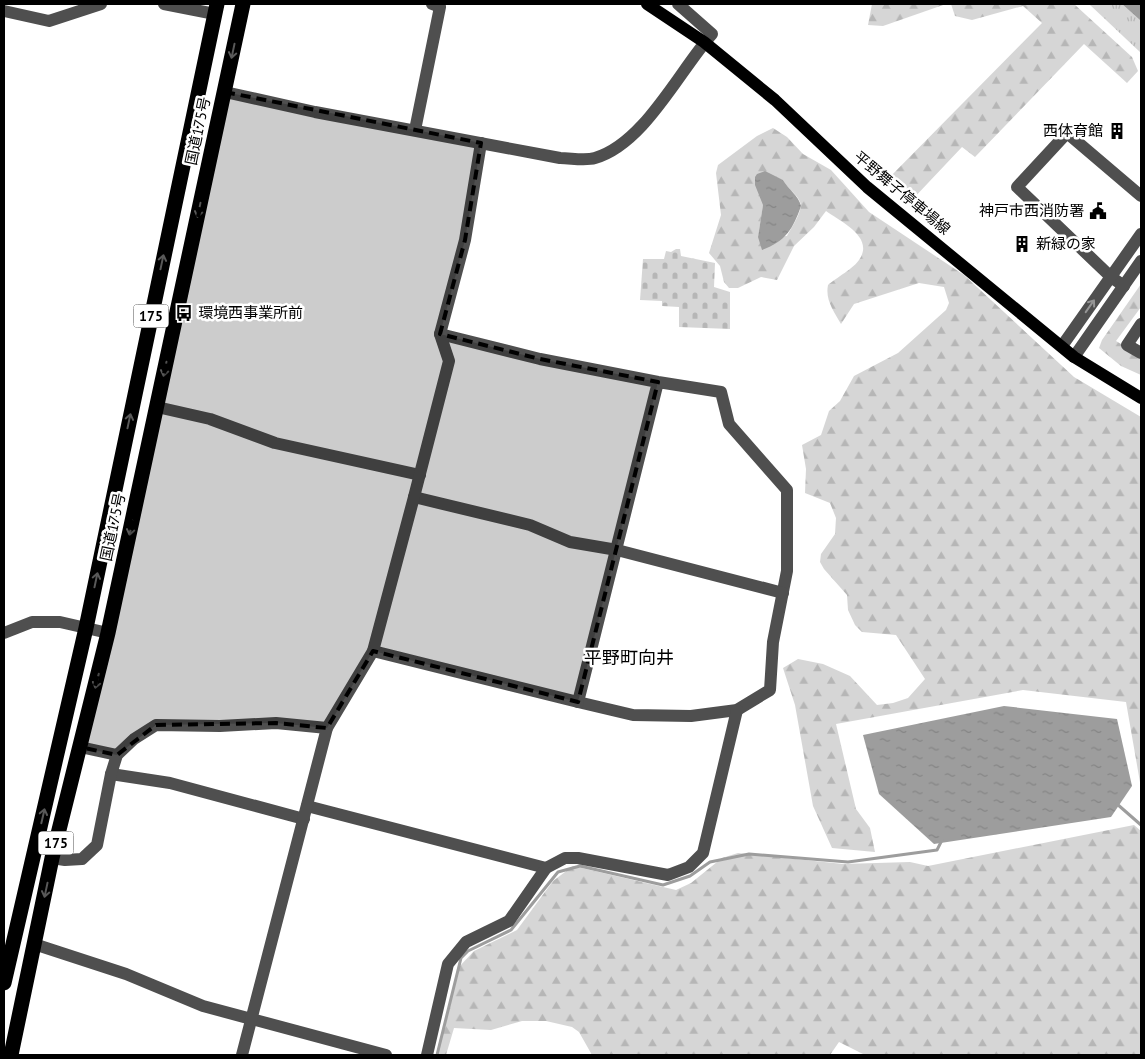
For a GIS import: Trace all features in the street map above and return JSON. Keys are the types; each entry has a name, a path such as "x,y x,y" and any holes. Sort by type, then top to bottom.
{"highway":[{"name":"国道175号","path":"11,1055 52,858 108,634 243,4"},
{"name":"国道175号","path":"4,983 86,628 216,9"}],"main road":[{"name":"平野舞子停車場線","path":"647,4 704,42 775,100 867,188 1074,357 1141,398"}],"street":[{"path":"4,11 49,21 101,4"},
{"path":"164,4 216,9"},
{"path":"415,130 440,7 432,4"},
{"path":"225,92 315,112 560,158 593,159 618,149 641,127 704,42 712,34 678,4"},
{"path":"1124,286 1111,277 1017,187 1067,133 1141,196"},
{"path":"242,1055 327,728 373,651 420,475 449,361 440,334 465,240 481,143"},
{"path":"1062,346 1141,234"},
{"path":"1074,357 1141,262"},
{"path":"1141,324 1127,345 1141,353"},
{"path":"373,651 633,715 691,716 737,710 770,690 774,642 787,571 787,490 729,424 721,392 540,359 440,334"},
{"path":"578,702 658,382"},
{"path":"157,407 210,420 275,444 420,475"},
{"path":"414,497 530,525 570,542 617,550 783,592"},
{"path":"4,633 32,622 60,622 108,634"},
{"path":"427,1055 448,964 466,942 509,921 546,868 565,858 578,858 668,875 690,867 703,853 737,710"},
{"path":"52,858 65,860 82,859 97,845 112,774 118,755 134,739 156,724 220,726 276,723 327,728"},
{"path":"80,747 118,755"},
{"path":"112,774 170,784 304,819"},
{"path":"307,806 546,868"},
{"path":"34,944 126,974 203,1006 386,1055"}],"highlighted area":[{"path":"225,92 481,143 465,240 440,334 540,359 658,382 578,702 373,651 327,728 276,723 156,725 117,755 80,747 108,633"}],"green space":[{"path":"872,4 946,4 883,26 868,25"},
{"path":"951,4 1074,4 1132,57 1138,71 1127,83 1084,44 975,157 962,147 911,201 884,183 1042,23 1023,6 972,20 955,16"},
{"path":"1089,4 1122,4 1141,21 1141,53"},
{"path":"773,128 787,137 803,154 831,170 869,212 964,275 1074,377 1141,417 1141,788 1126,702 1023,690 836,724 856,809 870,828 875,852 832,848 813,806 795,705 783,668 798,659 823,664 850,676 877,705 893,703 908,698 925,679 896,635 862,632 855,625 848,610 847,595 820,562 821,554 835,534 836,518 830,503 805,493 806,469 802,445 821,435 829,411 840,401 854,376 898,353 946,310 949,303 944,287 919,283 854,304 841,324 829,301 828,285 857,263 863,252 863,244 860,237 854,231 826,211 814,227 794,246 777,280 761,277 738,288 729,288 724,282 720,266 709,253 721,215 716,173 718,165 757,136","holes":["768,174 783,180 800,202 799,214 787,236 758,237"]},
{"path":"680,249 681,256 715,263 714,287 730,292 730,329 679,327 679,307 662,306 662,301 640,300 643,259 664,259 666,251 671,252"},
{"path":"1141,284 1141,307 1116,341 1141,356 1141,375 1121,366 1099,348 1102,340"},
{"path":"1134,825 1141,831 1141,1055 865,1055 839,1042 830,1055 592,1055 579,1032 572,1027 546,1021 522,1021 491,1030 454,1028 446,1055 436,1055 458,968 474,951 517,930 553,881 573,866 676,890 691,883 722,858 738,853 843,864 910,862 928,866"}],"water":[{"path":"1122,4 1141,4 1141,21"},
{"path":"765,171 783,180 798,199 801,206 788,233 777,243 762,250 758,237 763,205 755,185 755,177 757,174"},
{"path":"1004,706 1117,719 1132,786 1111,817 934,844 879,794 863,735"}],"waterway":[{"path":"1117,804 1141,825"},
{"path":"437,1055 461,958 468,951 511,930 558,872 580,866 663,885 690,876 710,862 749,854 848,862 937,850 942,840"}],"place":[{"name":"西体育館","path":"1117,131"},
{"name":"神戸市西消防署","path":"1098,211"},
{"name":"新緑の家","path":"1022,244"},
{"name":"環境西事業所前","path":"184,313"}],"district":[{"name":"平野町向井","path":"629,658"}]}
